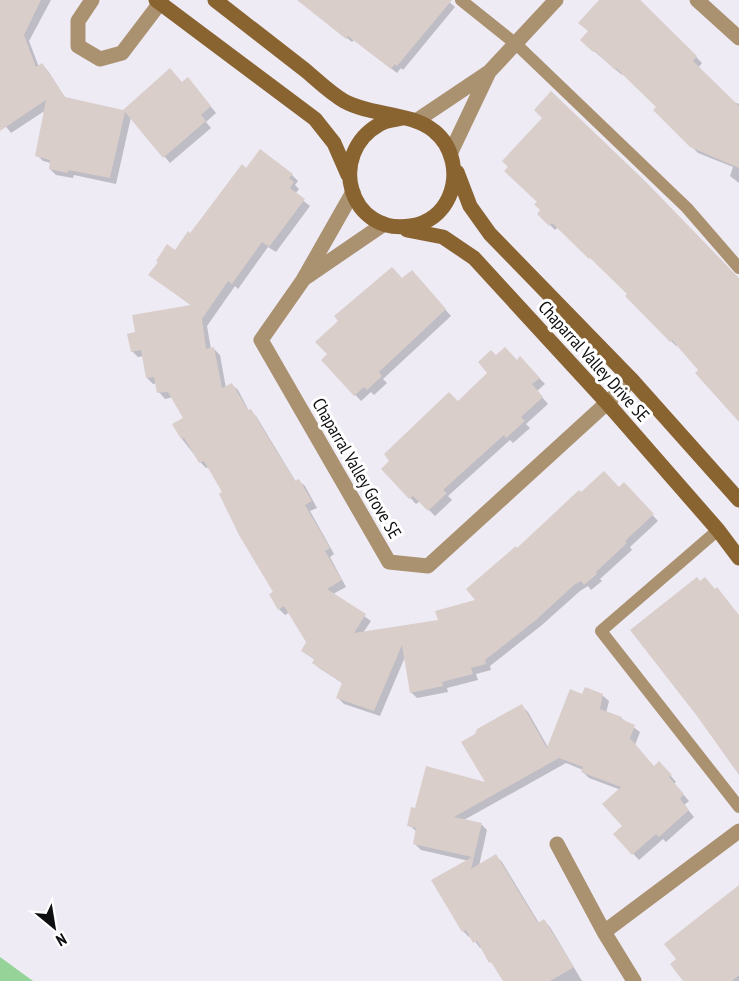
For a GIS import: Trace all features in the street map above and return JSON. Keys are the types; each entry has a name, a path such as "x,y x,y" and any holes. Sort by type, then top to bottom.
{"street":[{"path":"92,0 78,21 78,46 99,59 122,53 158,2 315,118 334,143 351,186 354,200 377,222 390,226 420,224 439,213 455,183 447,145 435,131 422,123 369,111 344,101 215,0"},
{"path":"351,186 350,163 354,149 366,134 381,123 409,120 489,72 556,0"},
{"path":"698,0 739,38"},
{"path":"451,158 489,72"},
{"name":"Chaparral Valley Drive SE","path":"451,158 470,206 490,234 632,380 739,500"},
{"name":"Chaparral Valley Grove SE","path":"351,186 303,280 261,340 389,562 428,566 632,380"},
{"name":"Chaparral Valley Grove SE","path":"303,280 390,226"},
{"name":"Chaparral Valley Drive SE","path":"390,226 443,237 474,258 608,404 718,530 739,558"},
{"path":"604,932 739,831"},
{"path":"557,844 604,932 634,981"}],"lane":[{"path":"460,0 516,44 687,208 739,268"},
{"path":"718,530 602,631 739,807"}],"green space":[{"path":"0,957 33,981 0,981"}],"building":[{"path":"0,0 41,0 24,35 36,67 42,63 65,97 123,110 170,68 182,82 188,77 211,106 201,115 206,121 163,158 125,112 110,178 49,169 50,160 35,156 46,100 0,131"},
{"path":"297,0 452,0 397,66 395,64 391,69 348,36 346,39"},
{"path":"599,0 640,0 697,56 693,61 739,106 739,168 690,147 653,110 656,107 616,68 615,70 580,40 588,31 578,23"},
{"path":"551,91 645,181 739,278 739,422 695,373 698,370 672,340 670,342 625,296 627,294 590,258 552,223 549,226 537,214 540,210 534,204 537,202 504,171 508,167 502,161 542,118 534,110"},
{"path":"260,149 293,174 289,178 294,182 290,188 305,199 269,247 262,242 232,284 228,281 202,319 206,349 214,347 222,388 232,383 248,410 251,409 295,481 299,479 312,501 305,505 330,548 325,551 342,580 327,589 366,614 354,633 438,620 435,611 475,600 466,589 516,546 517,548 579,490 581,492 604,471 619,487 624,482 654,514 625,541 627,543 596,572 597,574 584,585 581,581 574,585 536,620 485,660 486,664 471,668 473,674 442,682 443,686 410,693 402,645 374,711 336,698 342,683 312,663 314,659 301,651 306,642 284,606 278,610 269,594 273,592 239,535 219,494 222,492 204,461 199,463 184,438 181,439 172,424 183,418 168,392 157,393 154,377 146,378 141,350 131,352 127,334 135,332 132,315 191,305 148,275 167,244 175,250 242,164 246,168"},
{"path":"392,267 402,278 412,270 446,309 379,372 382,376 367,390 364,387 354,396 321,360 327,354 315,342 338,321 334,316"},
{"path":"505,347 517,360 520,356 540,378 532,384 543,397 521,417 525,421 506,438 504,435 443,490 447,493 428,511 413,496 409,499 381,469 389,461 384,454 449,392 458,401 487,373 478,362 491,350 496,355"},
{"path":"697,577 700,581 705,577 715,589 717,587 739,615 739,775 697,716 630,630"},
{"path":"585,687 603,694 600,709 622,717 621,719 635,725 630,738 654,766 659,761 672,775 669,777 684,794 680,799 689,810 659,837 656,834 632,855 613,834 622,826 602,804 621,787 581,772 583,767 559,758 454,817 482,823 471,869 496,854 538,923 544,919 574,967 550,981 503,981 491,962 489,963 477,941 473,943 466,930 462,932 431,880 472,857 413,844 416,828 407,826 411,807 415,808 426,766 485,782 461,742 475,734 477,729 522,704 547,748 570,689 582,694"},
{"path":"739,885 739,975 732,981 683,981 670,964 676,959 664,944"}]}
